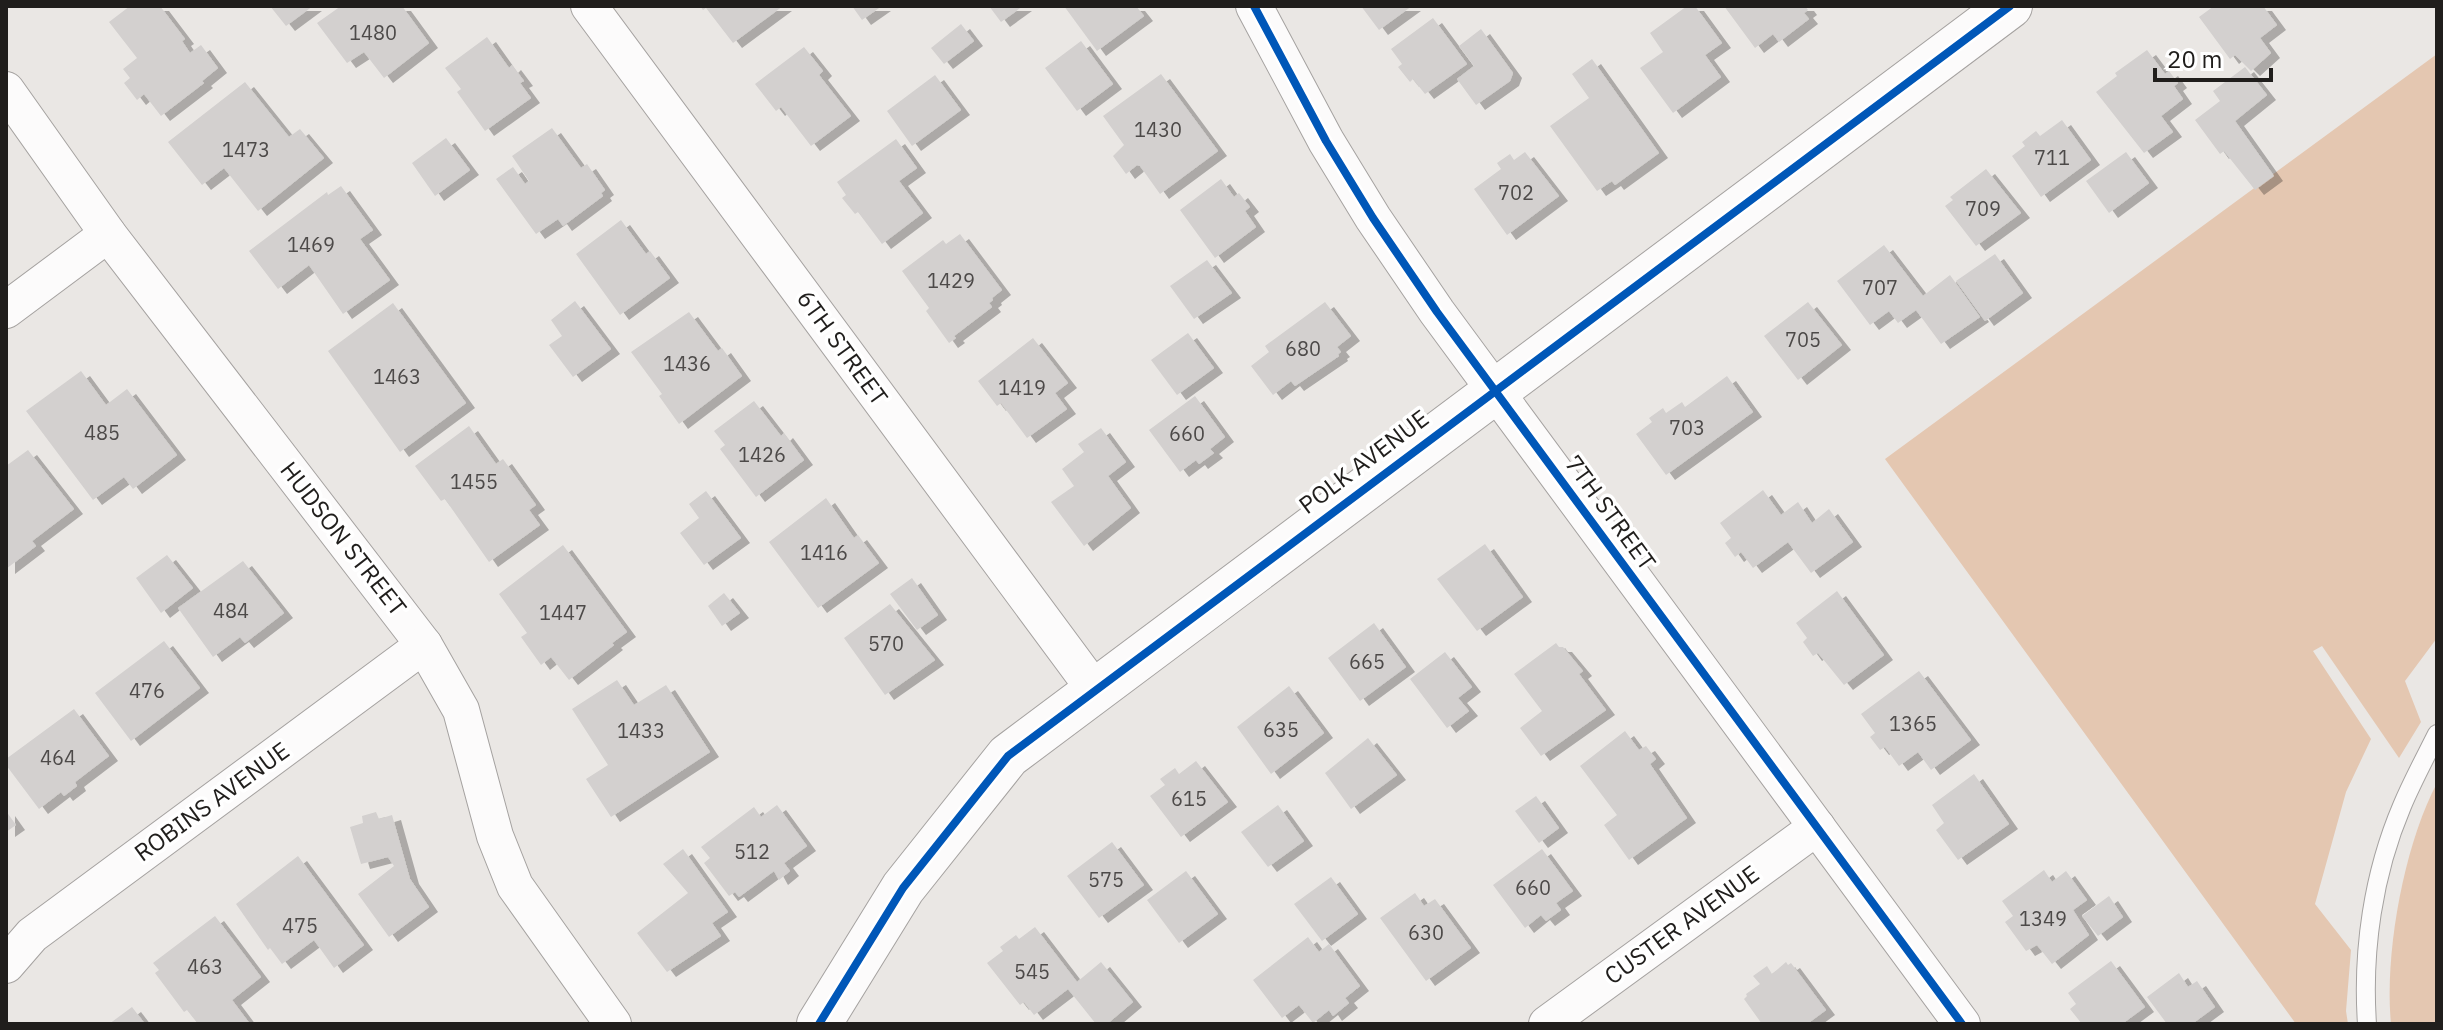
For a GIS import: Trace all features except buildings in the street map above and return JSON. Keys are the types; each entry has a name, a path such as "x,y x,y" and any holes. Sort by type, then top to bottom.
{"street":[{"name":"6TH STREET","path":"589,6 1095,690"},
{"name":"7TH STREET","path":"1254,6 1326,141 1373,218 1494,389 1962,1024"},
{"name":"POLK AVENUE","path":"819,1024 903,888 1008,756 1494,389 2010,6"},
{"name":"HUDSON STREET","path":"6,90 108,234 424,645 461,710 495,836 515,886 613,1024"},
{"path":"6,310 108,234"},
{"name":"ROBINS AVENUE","path":"6,965 32,935 424,645"},
{"name":"CUSTER AVENUE","path":"1547,1024 1817,827"}],"lane":[{"path":"2367,1024 2365,971 2383,859 2402,807 2437,734"}],"shaded area":[{"path":"2437,54 2437,638 2405,681 2421,722 2399,758 2322,646 2313,651 2371,739 2346,792 2315,904 2351,950 2346,1011 2348,1024 2296,1024 1885,459"},
{"path":"2437,783 2437,1024 2391,1024 2391,966 2399,900 2415,837"}],"cycle path":[{"path":"1254,6 1326,141 1373,218 1437,312 1962,1024"},
{"path":"819,1024 903,888 1008,756 2010,6"}]}
